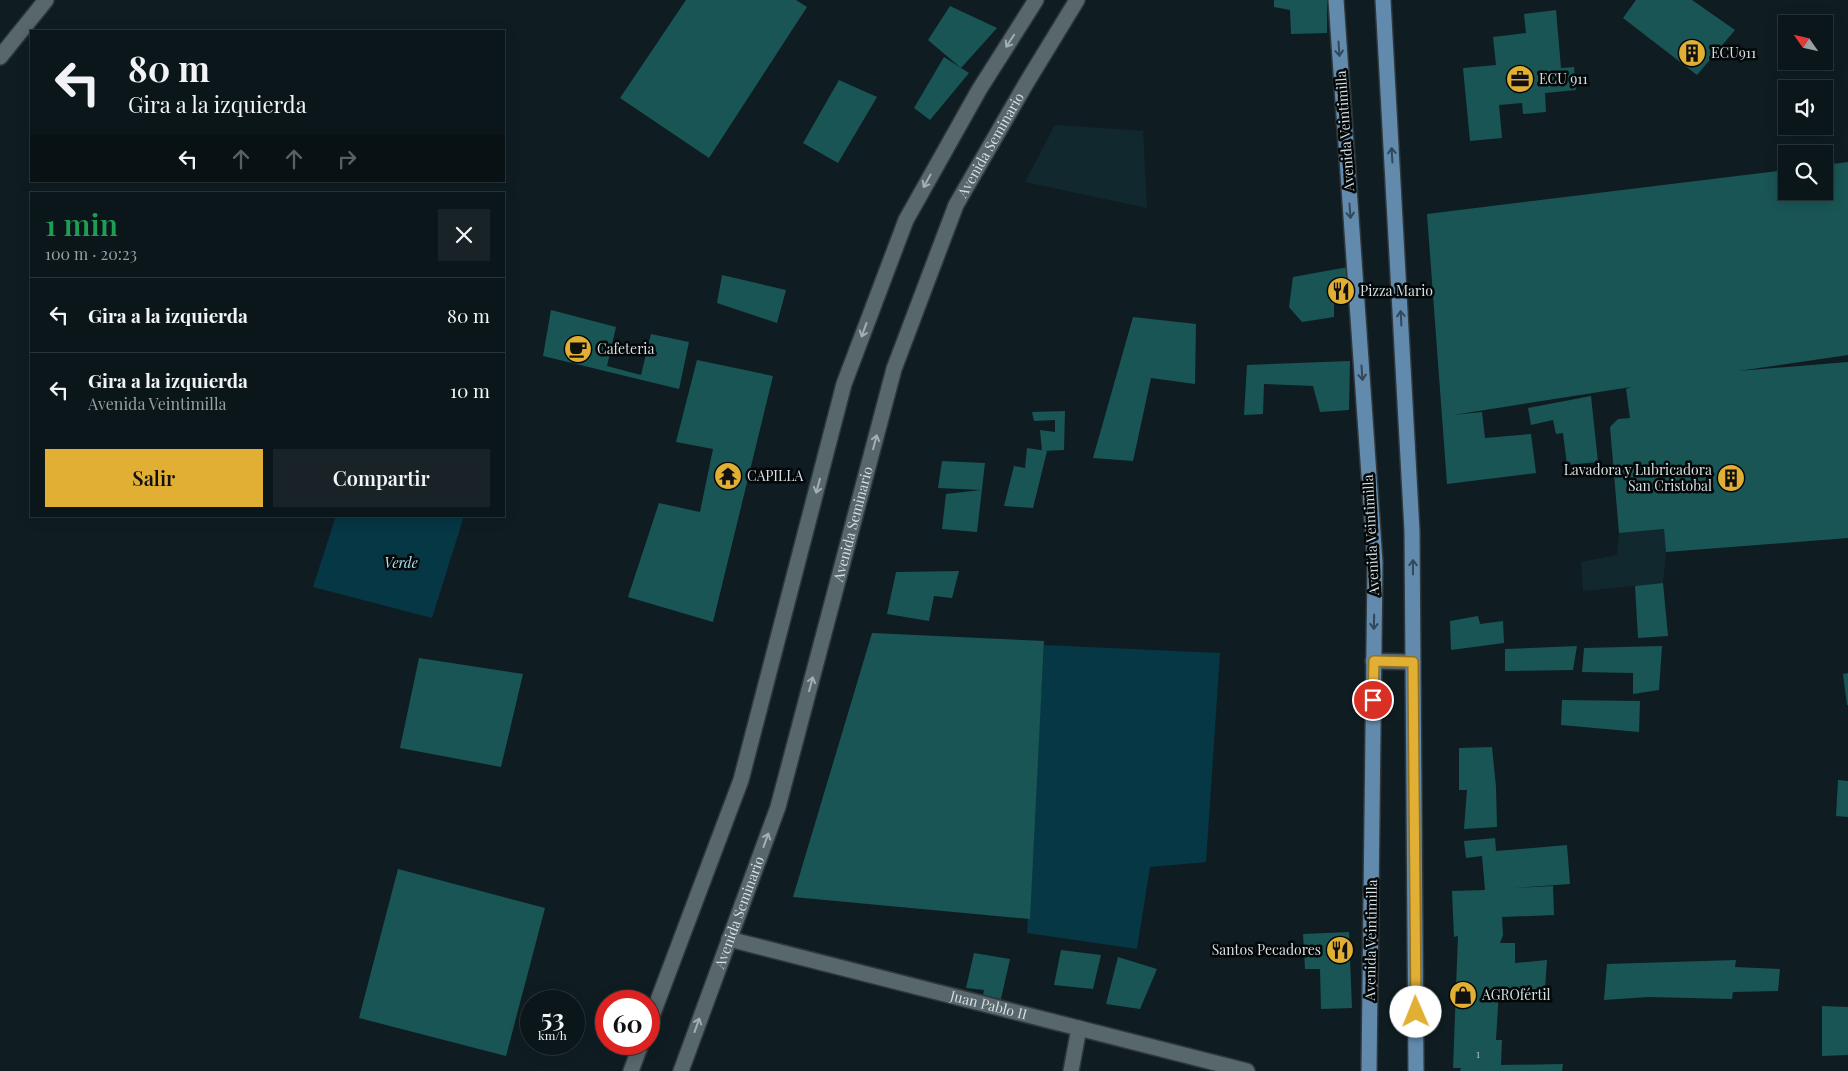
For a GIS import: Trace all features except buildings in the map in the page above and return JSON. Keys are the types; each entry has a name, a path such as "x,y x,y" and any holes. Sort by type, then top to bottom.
{"main road":[{"name":"Avenida Veintimilla","path":"1336,0 1375,562 1369,1071"},
{"path":"1383,0 1412,531 1416,1071"}],"street":[{"path":"0,57 46,0"},
{"path":"660,995 741,780 844,384 906,220 969,106 1036,0"},
{"name":"Avenida Seminario","path":"681,1071 778,807 898,360 956,205 1077,0"},
{"path":"1374,661 1413,662"},
{"name":"Juan Pablo II","path":"730,939 1248,1071"},
{"path":"1071,1071 1079,1028"},
{"path":"631,1071 637,1055"}],"shaded area":[{"path":"1055,125 1143,131 1147,208 1025,182"},
{"path":"1664,529 1666,552 1663,583 1583,591 1581,562 1617,555 1619,533"}],"green space":[{"name":"Verde","path":"336,517 464,517 432,618 313,587"},
{"path":"1044,645 1220,653 1206,862 1150,867 1137,949 1027,933"}],"place":[{"name":"ECU911","path":"1692,53"},
{"name":"ECU 911","path":"1520,79"},
{"name":"Pizza Mario","path":"1341,291"},
{"name":"Cafeteria","path":"578,349"},
{"name":"CAPILLA","path":"728,476"},
{"name":"Lavadora y Lubricadora San Cristobal","path":"1731,478"},
{"name":"Santos Pecadores","path":"1340,950"},
{"name":"AGROfértil","path":"1463,995"}],"route":[{"path":"1373,700 1374,661 1413,662 1416,1012"}]}
